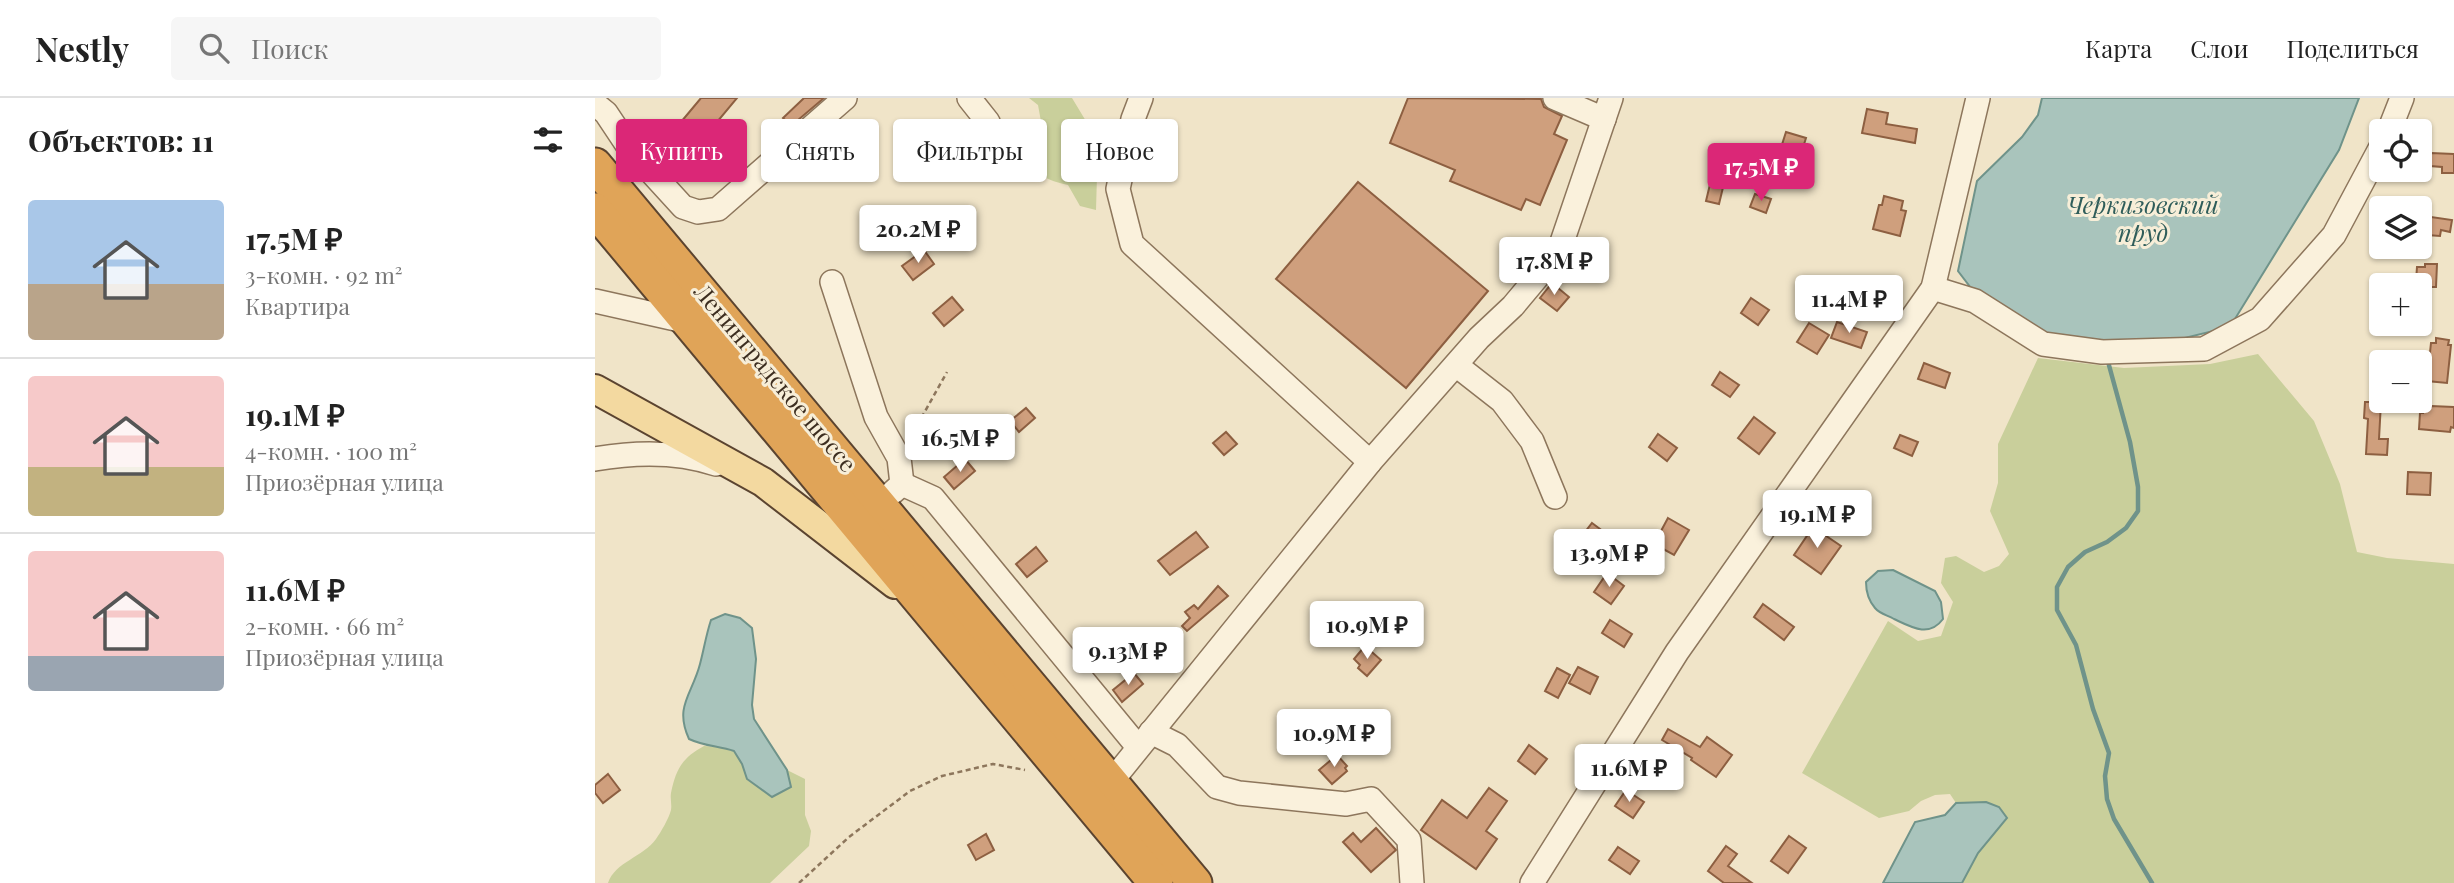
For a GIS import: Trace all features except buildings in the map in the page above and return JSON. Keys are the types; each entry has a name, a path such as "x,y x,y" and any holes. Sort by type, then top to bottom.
{"highway":[{"name":"Ленинградское шоссе","path":"595,165 891,494 1111,782 1195,883"},
{"name":"Ленинградское шоссе","path":"595,211 1156,883"}],"main road":[{"path":"595,389 763,482 847,545 937,619"}],"street":[{"path":"969,98 986,119"},
{"path":"1141,98 1133,119 1118,189 1132,244 1370,462"},
{"path":"1111,782 1370,462 1456,365 1513,306 1559,251 1608,108 1555,98"},
{"path":"1532,883 1677,652 1933,288 1978,98"},
{"path":"2394,119 2402,98"},
{"path":"595,104 606,113 630,149 666,190 683,207 698,212 717,209 843,99"},
{"path":"1933,288 1975,301 2043,344 2102,352 2204,349 2260,319 2334,235 2369,169"},
{"path":"832,282 876,418 899,458 891,494 933,498 1145,739 1177,745 1217,787 1239,793 1346,804 1371,799 1409,840 1412,883"},
{"path":"595,301 689,322"},
{"path":"1456,365 1502,401 1532,441 1555,497"},
{"path":"595,459 639,454 673,454 700,458 763,482"}],"path":[{"path":"899,458 947,372"},
{"path":"799,883 849,837 910,791 942,776 993,764 1025,770"}],"green space":[{"path":"1029,98 1072,98 1085,119 1061,119 1061,182 1097,182 1096,210 1080,206 1068,185 1047,178 1047,119 1041,119 1038,105"},
{"path":"2258,354 2314,421 2340,484 2357,552 2387,558 2454,564 2454,883 1962,883 1978,853 2006,818 1986,802 1956,803 1950,794 1935,795 1921,801 1909,811 1879,818 1802,773 1888,621 1918,641 1941,636 1953,602 1941,583 1945,558 1956,556 1984,572 1999,566 2009,554 1990,511 1998,483 1998,444 2038,358 2124,368 2210,364"},
{"path":"704,746 734,751 747,779 772,797 791,787 787,770 805,779 805,815 811,831 809,846 770,883 608,883 617,870 656,839 670,813 671,793 678,771 690,755"}],"water":[{"name":"Черкизовский пруд","path":"2042,98 2359,98 2339,150 2230,327 2160,344 2062,338 2026,326 1971,288 1958,271 1977,181 2022,137 2038,115"},
{"path":"1893,570 1935,591 1941,602 1943,619 1938,625 1926,629 1913,628 1875,608 1868,596 1866,582 1878,571"},
{"path":"725,614 740,618 752,628 756,659 752,705 754,719 787,770 791,787 772,797 747,779 734,751 689,739 685,728 684,709 697,675 711,620"},
{"path":"1986,802 1999,807 2007,818 1978,853 1962,883 1883,883 1915,822 1945,815 1956,803"}],"waterway":[{"path":"2107,358 2130,442 2138,487 2138,511 2126,528 2107,542 2085,552 2068,567 2057,587 2057,610 2076,645 2093,709 2109,753 2105,776 2107,799 2114,819 2152,883"}]}
